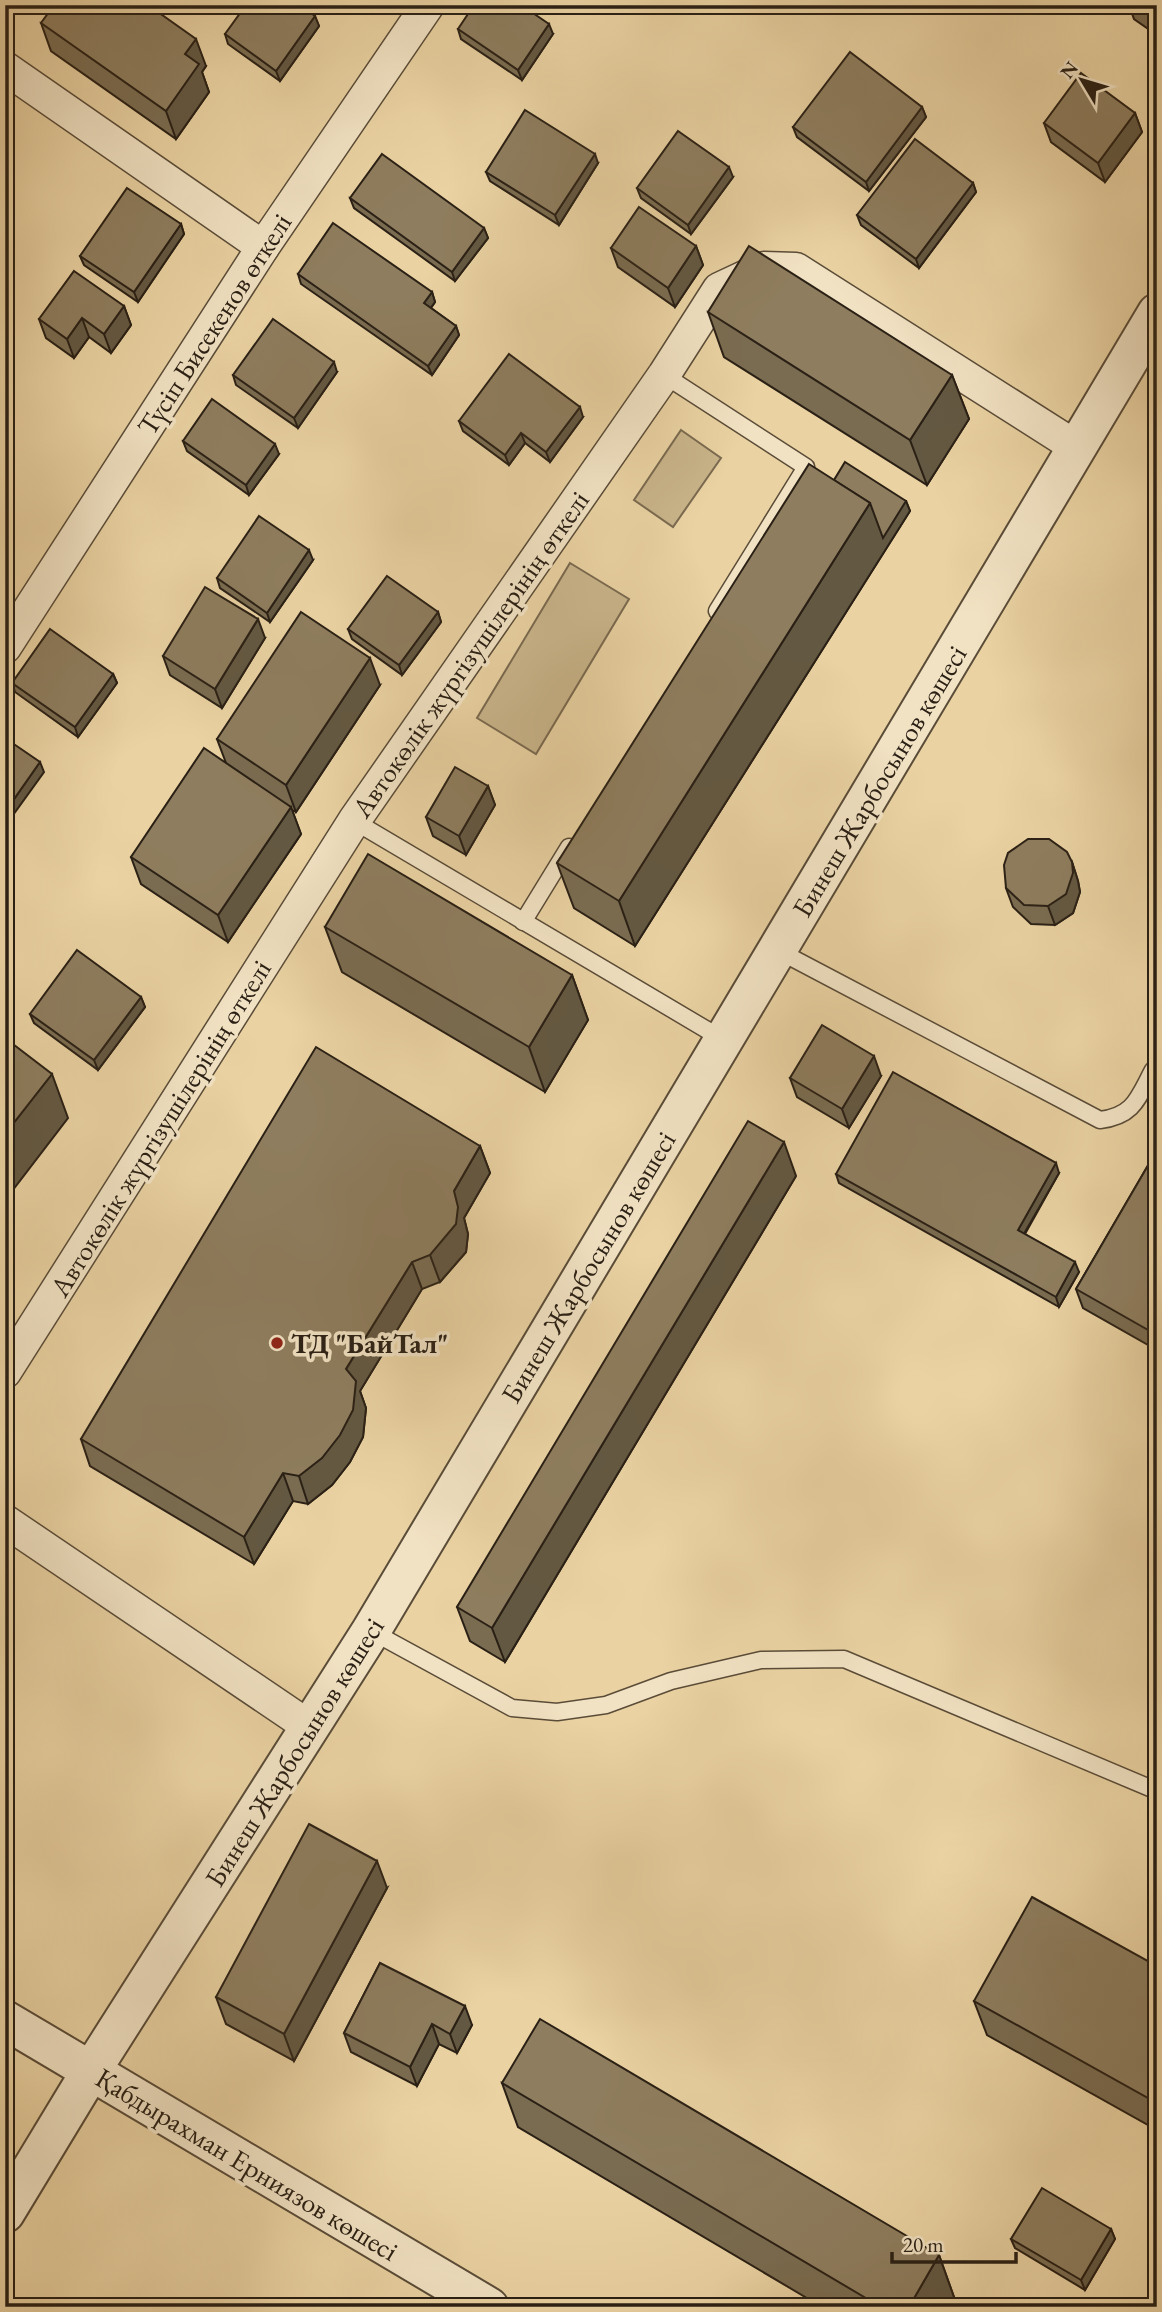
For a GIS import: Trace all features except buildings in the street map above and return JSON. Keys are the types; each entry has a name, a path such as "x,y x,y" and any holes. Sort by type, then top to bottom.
{"street":[{"name":"Түсіп Бисекенов өткелі","path":"5,646 263,247 428,5"},
{"path":"5,68 263,247"},
{"name":"Автокөлік жүргізушілерінің өткелі","path":"5,1372 354,821 664,375 719,289 764,268 796,269 1076,447"},
{"name":"Бинеш Жарбосынов көшесі","path":"5,2213 90,2071 371,1632 1026,538 1076,447 1157,313"},
{"path":"5,1521 311,1728"},
{"name":"Қабдырахман Ерниязов көшесі","path":"5,2020 489,2307"}],"lane":[{"path":"664,375 806,467 705,630"},
{"path":"354,821 724,1040"},
{"path":"523,922 581,828"},
{"path":"777,950 1100,1120 1119,1118 1133,1106 1153,1070"},
{"path":"371,1632 512,1707 557,1712 606,1705 671,1681 761,1660 844,1659 1157,1791"}],"shaded area":[{"path":"681,430 721,458 673,527 634,500"},
{"path":"570,563 629,599 536,754 477,718"}],"place":[{"name":"ТД \"БайТал\"","path":"277,1343"}]}
